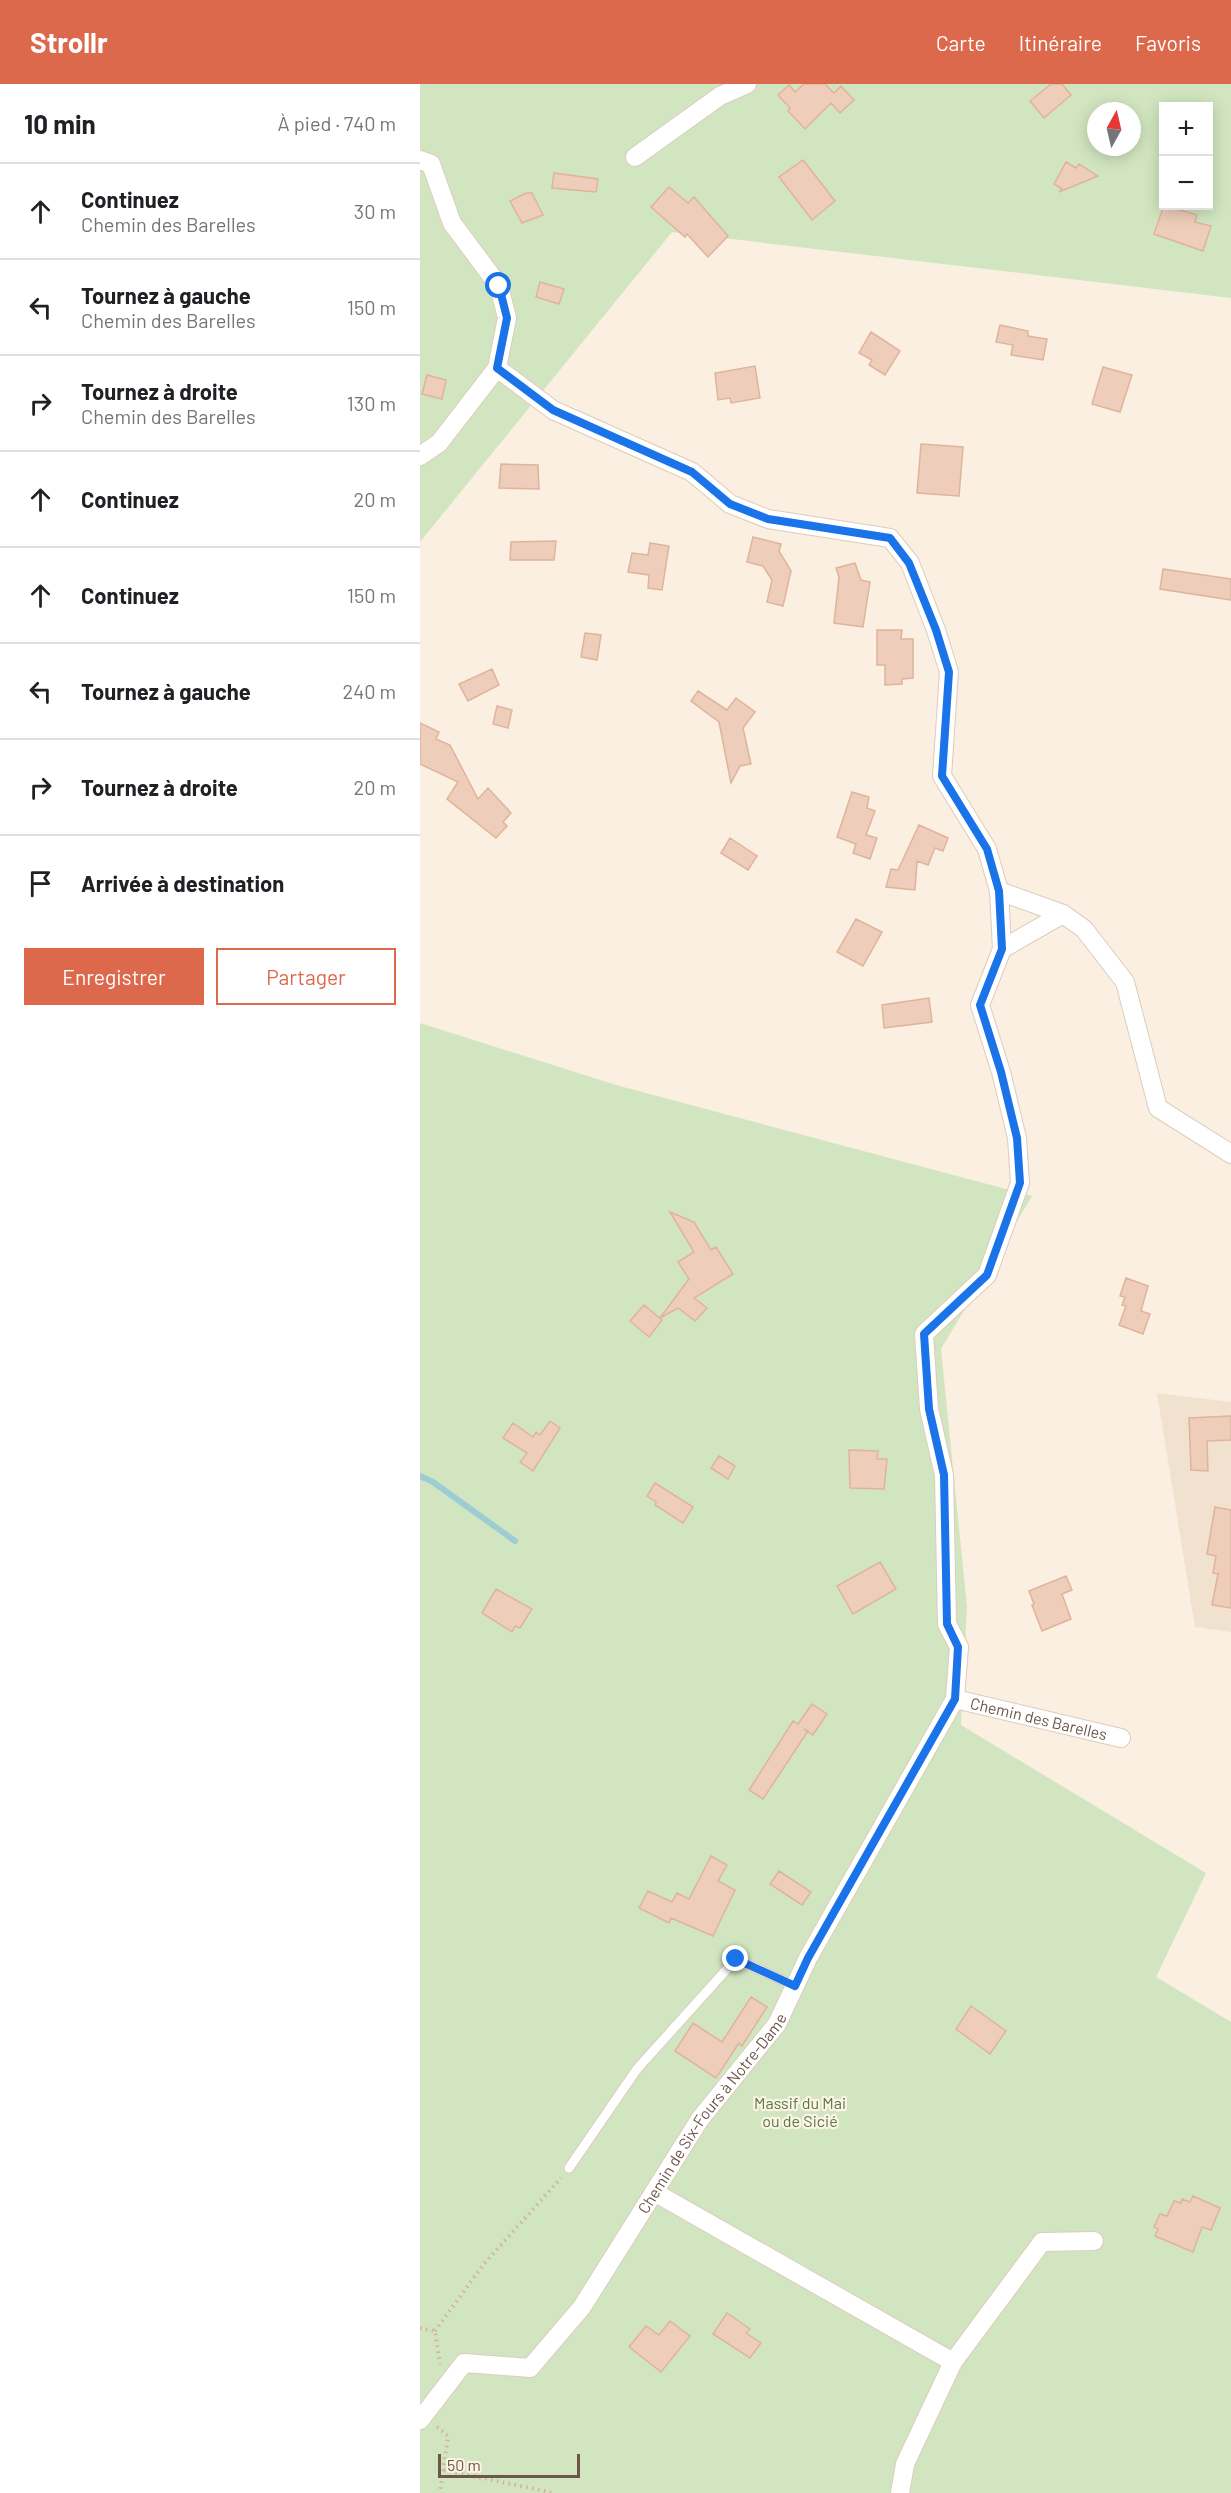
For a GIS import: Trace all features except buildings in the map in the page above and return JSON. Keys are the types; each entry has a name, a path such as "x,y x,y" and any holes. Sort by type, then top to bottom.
{"street":[{"path":"635,157 720,96 747,84"},
{"path":"420,160 431,164 452,223 499,286 507,318 497,368 439,443 420,456"},
{"path":"497,368 553,410 692,472 730,504 768,519 890,538 909,563 936,630 949,672 942,776 987,849 999,891 1002,949 1063,914"},
{"path":"999,891 1063,914 1084,929 1125,982 1158,1108 1231,1154"},
{"name":"Chemin de Six-Fours à Notre-Dame","path":"421,2418 464,2363 530,2368 582,2307 700,2119 777,2024 808,1958 955,1699 958,1647 947,1624 944,1475 929,1409 924,1334 987,1275 1020,1183 1017,1138 1001,1072 980,1005 1002,949"},
{"name":"Chemin des Barelles","path":"955,1699 1121,1738"},
{"path":"654,2192 953,2362"},
{"path":"900,2493 905,2464 953,2362 1042,2242 1094,2241"}],"lane":[{"path":"569,2168 637,2069 736,1959 795,1986"}],"path":[{"path":"443,2389 435,2331 483,2265 569,2168"},
{"path":"420,2328 435,2331"},
{"path":"421,2418 448,2436 440,2493"},
{"path":"444,2470 554,2493"}],"shaded area":[{"path":"1157,1393 1231,1402 1231,1632 1195,1627"}],"green space":[{"path":"420,84 1231,84 1231,298 672,232 420,542"},
{"name":"Massif du Mai ou de Sicié","path":"420,1023 616,1085 1032,1196 941,1349 967,1607 961,1725 1206,1873 1156,1977 1231,2022 1231,2493 420,2493"}],"waterway":[{"path":"420,1476 433,1482 515,1541"}],"route":[{"path":"499,286 507,318 497,368 553,410 692,472 730,504 768,519 890,538 909,563 936,630 949,672 942,776 987,849 999,891 1002,949 980,1005 1001,1072 1017,1138 1020,1183 987,1275 924,1334 929,1409 944,1475 947,1624 958,1647 955,1699 808,1958 795,1986 736,1959"}]}
